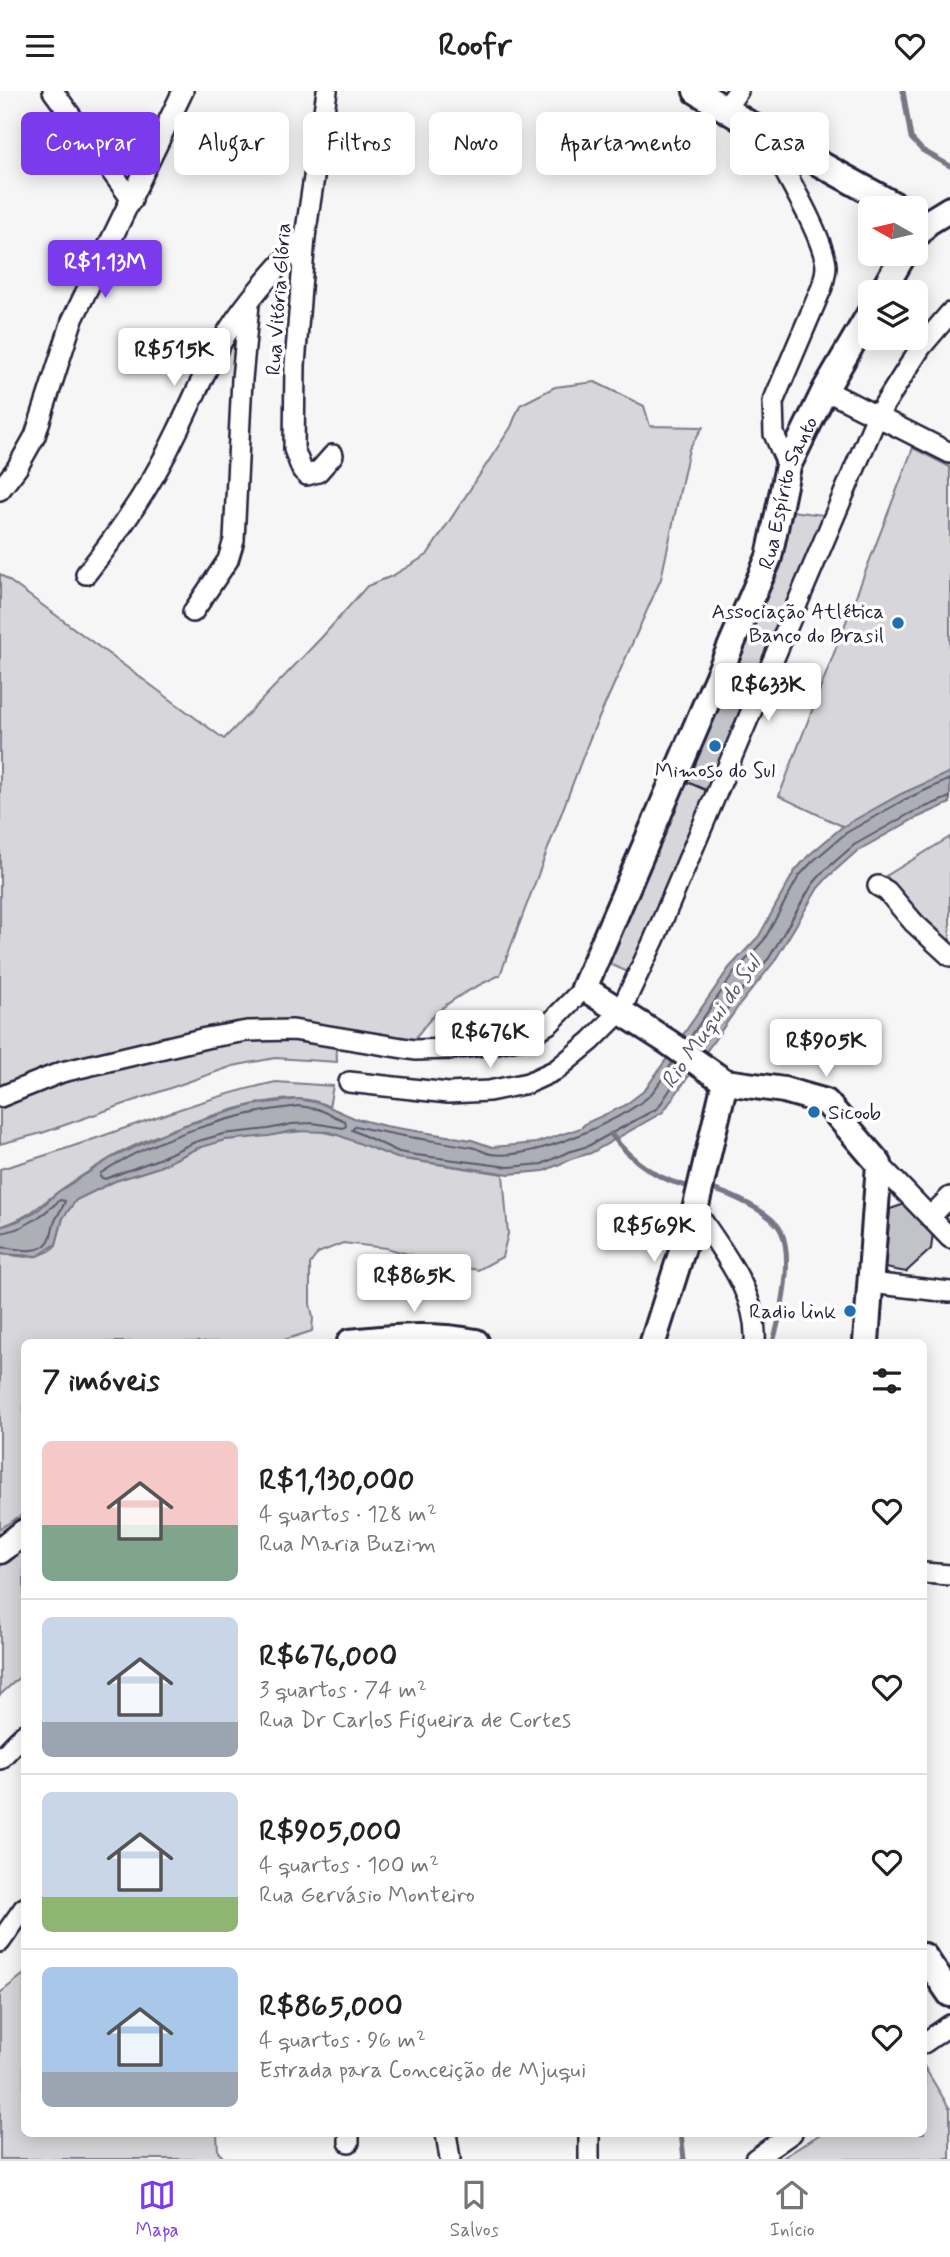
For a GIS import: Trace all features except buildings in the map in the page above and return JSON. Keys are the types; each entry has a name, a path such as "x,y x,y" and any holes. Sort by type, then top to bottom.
{"main road":[{"path":"696,91 732,100"},
{"path":"829,169 878,196"},
{"path":"928,221 950,209"},
{"name":"Rua Espírito Santo","path":"584,988 769,557 788,466 825,390 858,334"},
{"path":"584,988 716,1076 826,1102 878,1164 866,1339"},
{"path":"654,1339 699,1195 716,1076"},
{"path":"372,1339 425,1336 450,1339"},
{"path":"0,1551 21,1534"},
{"path":"927,1960 950,1994"}],"street":[{"path":"53,91 132,200"},
{"path":"0,490 17,468 35,436 72,321 183,91"},
{"name":"Rua Vitória Glória","path":"327,91 305,237 295,365 294,449 302,470 307,475 318,472 333,455"},
{"path":"786,175 814,230 826,267 822,287 773,402 774,434 788,466"},
{"path":"86,573 118,534 151,483 201,378 229,329 249,300 305,237"},
{"path":"193,612 228,560 234,540 249,300"},
{"path":"349,1082 448,1093 489,1091 528,1083 556,1070 620,1012 654,940 877,416 921,347 950,313"},
{"path":"825,390 950,453"},
{"path":"878,886 887,891 914,923 950,957"},
{"path":"0,1097 73,1069 247,1031 293,1030 415,1050 497,1043 527,1037 550,1023 584,988"},
{"path":"878,1164 950,1238"},
{"path":"699,1195 741,1284 756,1324 755,1339"},
{"path":"930,1217 950,1198"},
{"path":"870,1283 950,1292"},
{"path":"927,1573 950,1575"},
{"path":"0,1759 21,1737"},
{"path":"0,1942 21,1913"},
{"path":"927,2041 950,2025"},
{"path":"447,2137 450,2159"},
{"path":"589,2137 589,2159"},
{"path":"755,2159 786,2137"}],"shaded area":[{"path":"595,382 644,406 650,426 703,427 689,449 661,579 590,738 500,975 447,1004 426,1024 408,1051 336,1036 337,1062 275,1058 233,1066 42,1133 0,1144 0,574 224,739 367,586 392,576 427,555 511,427 520,405 555,387"},
{"name":"Associação Atlética Banco do Brasil","path":"913,448 950,467 950,778 861,835 779,796"},
{"path":"791,511 832,516 746,711 721,700 781,567"},
{"path":"685,781 710,792 630,973 605,962"},
{"path":"950,837 950,943 886,876"},
{"path":"276,1082 333,1086 329,1107 306,1100 278,1100 201,1119 127,1149 18,1220 0,1227 0,1169 206,1101"},
{"path":"312,1130 344,1136 397,1158 503,1174 508,1234 502,1257 478,1270 386,1248 343,1243 318,1253 310,1264 312,1331 287,1339 21,1339 21,1515 0,1529 0,1254 26,1257 50,1251 56,1245 63,1218 76,1200 115,1181 159,1167 198,1148 225,1140"},
{"path":"21,1542 21,1676 0,1695 0,1560"},
{"path":"21,1976 21,2137 217,2137 218,2152 225,2159 0,2159 0,1993"},
{"path":"927,2071 950,2109 950,2159 781,2159 816,2137 927,2137"}],"water":[{"name":"Rio Muqui do Sul","path":"950,772 950,803 914,819 857,851 818,888 774,962 738,1007 663,1112 591,1153 544,1171 509,1174 397,1158 330,1132 292,1131 225,1140 198,1148 159,1167 115,1181 76,1200 63,1218 56,1244 38,1256 0,1254 0,1227 38,1210 58,1192 111,1158 179,1127 252,1105 298,1099 320,1103 354,1118 385,1126 472,1140 492,1147 536,1143 581,1128 586,1123 624,1106 645,1090 729,968 759,936 794,872 808,856 842,827 901,794"}],"waterway":[{"path":"903,91 911,138 922,150 950,166"},
{"path":"611,1134 637,1161 659,1176 695,1187"},
{"path":"708,1188 759,1210 781,1231 785,1242 786,1271 774,1339"},
{"path":"681,2137 684,2159"}],"place":[{"name":"Associação Atlética Banco do Brasil","path":"898,623"},
{"name":"Mimoso do Sul","path":"715,746"},
{"name":"Sicoob","path":"814,1112"},
{"name":"Radio link","path":"850,1311"}]}
